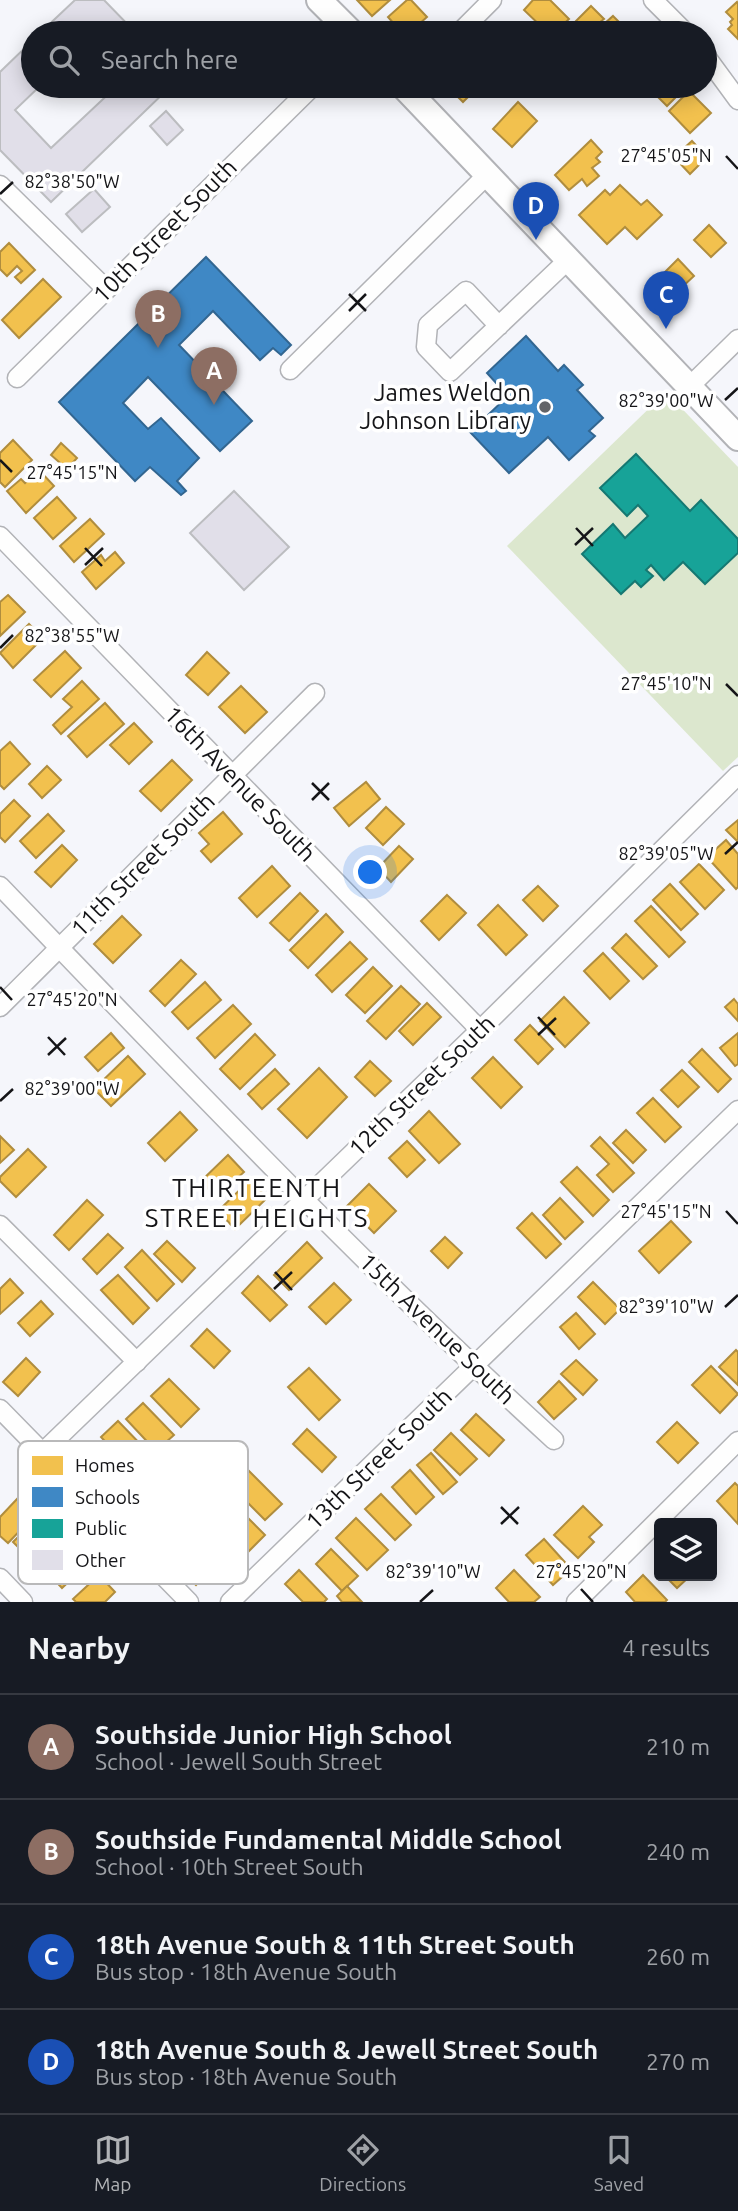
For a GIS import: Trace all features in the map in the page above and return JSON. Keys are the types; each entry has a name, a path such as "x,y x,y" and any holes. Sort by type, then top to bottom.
{"street":[{"path":"319,0 340,21"},
{"path":"471,21 492,0"},
{"path":"653,0 674,21"},
{"path":"717,71 738,100"},
{"name":"10th Street South","path":"17,378 301,98"},
{"path":"415,98 738,438"},
{"path":"289,370 487,175"},
{"path":"0,185 106,289"},
{"path":"499,326 466,291 428,325 426,347 450,372 499,326 568,260"},
{"path":"689,387 738,339"},
{"name":"16th Avenue South","path":"0,536 480,1030"},
{"name":"11th Street South","path":"0,1007 315,693"},
{"name":"12th Street South","path":"55,1441 480,1030 738,775"},
{"name":"15th Avenue South","path":"0,886 305,1198 474,1367 554,1440"},
{"name":"13th Street South","path":"230,1602 738,1111"},
{"path":"0,1225 136,1362"},
{"path":"0,1409 31,1441"},
{"path":"576,1602 738,1441"},
{"path":"0,1578 23,1602"},
{"path":"171,1584 189,1602"}],"green space":[{"path":"666,392 738,467 738,757 723,771 507,546"}],"building: Homes":[{"path":"357,0 390,0 372,16"},
{"path":"407,0 411,0 427,17 422,21 392,21 388,17"},
{"path":"533,0 550,0 569,19 535,21 524,10"},
{"path":"737,2 738,39 728,29 733,19 726,12"},
{"path":"591,6 604,19 601,21 576,21"},
{"path":"659,98 675,98 667,106"},
{"path":"682,98 696,98 711,113 690,133 669,111"},
{"path":"518,102 537,121 512,147 493,129"},
{"path":"591,140 602,152 596,158 600,162 592,168 599,176 587,186 582,179 569,190 555,175"},
{"path":"692,141 707,157 690,174 674,157"},
{"path":"620,185 641,205 647,200 662,215 637,239 625,227 607,244 579,215 605,190 610,195"},
{"path":"709,225 726,243 711,257 694,240"},
{"path":"9,243 35,270 21,283 15,277 22,271 17,266 7,276 0,269 0,252"},
{"path":"678,259 694,276 668,300 653,284"},
{"path":"43,279 61,297 19,338 2,320"},
{"path":"13,440 32,460 5,487 0,482 0,453"},
{"path":"61,443 77,458 67,469 51,455"},
{"path":"39,470 54,486 26,513 7,491 21,479 25,483"},
{"path":"57,497 76,518 53,539 34,518"},
{"path":"90,519 104,534 74,562 60,546"},
{"path":"115,552 124,563 96,589 82,572 101,555 105,561"},
{"path":"8,595 25,612 0,636 0,602"},
{"path":"29,624 43,638 13,668 0,653"},
{"path":"65,651 81,668 51,697 34,680"},
{"path":"207,652 229,673 208,695 186,675"},
{"path":"82,681 99,699 61,734 53,725 72,707 63,699"},
{"path":"241,686 267,712 245,733 219,707"},
{"path":"105,703 124,724 87,757 68,736"},
{"path":"134,723 152,742 129,764 110,745"},
{"path":"10,742 30,764 4,789 0,785 0,751"},
{"path":"172,760 192,780 161,811 140,791"},
{"path":"47,766 61,780 42,798 29,784"},
{"path":"366,782 380,799 349,826 334,808"},
{"path":"14,800 30,816 5,842 0,837 0,814"},
{"path":"386,807 404,824 383,845 366,828"},
{"path":"223,812 242,834 211,862 201,851 209,844 199,833"},
{"path":"48,814 64,831 36,858 20,841"},
{"path":"738,820 738,842 726,830"},
{"path":"726,840 738,854 736,889 707,857"},
{"path":"62,845 77,860 51,887 35,872"},
{"path":"399,846 413,859 391,882 378,868"},
{"path":"699,864 724,890 705,909 680,882"},
{"path":"272,866 290,886 257,917 239,898"},
{"path":"670,884 698,914 681,930 653,900"},
{"path":"538,886 558,906 543,921 523,900"},
{"path":"300,893 318,911 289,941 270,923"},
{"path":"447,895 466,913 439,940 421,921"},
{"path":"498,905 527,935 506,955 478,925"},
{"path":"651,906 685,942 669,957 635,921"},
{"path":"326,914 343,932 308,968 290,950"},
{"path":"122,916 141,935 113,963 94,944"},
{"path":"626,934 657,966 643,979 612,948"},
{"path":"350,942 367,959 332,992 316,975"},
{"path":"603,953 629,981 610,999 584,971"},
{"path":"181,960 196,974 165,1006 150,991"},
{"path":"373,967 392,986 365,1013 346,995"},
{"path":"205,982 221,1000 188,1029 172,1012"},
{"path":"401,986 420,1004 386,1039 367,1021"},
{"path":"564,997 589,1023 565,1047 540,1021"},
{"path":"734,999 738,1004 738,1021 725,1007"},
{"path":"427,1003 441,1017 413,1045 399,1031"},
{"path":"233,1005 251,1024 215,1058 197,1038"},
{"path":"530,1025 553,1049 538,1064 515,1040"},
{"path":"111,1033 124,1048 98,1071 85,1057"},
{"path":"738,1033 738,1064 735,1066 720,1048"},
{"path":"255,1034 275,1055 240,1089 220,1069"},
{"path":"702,1049 731,1079 718,1092 689,1062"},
{"path":"128,1056 145,1074 111,1106 94,1089"},
{"path":"493,1057 522,1087 501,1108 472,1078"},
{"path":"370,1061 391,1081 375,1096 355,1077"},
{"path":"319,1068 347,1097 307,1138 278,1109"},
{"path":"275,1069 289,1084 262,1109 248,1094"},
{"path":"682,1070 699,1087 678,1107 661,1090"},
{"path":"653,1098 681,1127 665,1142 637,1113"},
{"path":"429,1111 460,1144 439,1163 409,1131"},
{"path":"180,1112 197,1130 165,1161 148,1143"},
{"path":"626,1130 646,1150 633,1163 613,1143"},
{"path":"0,1136 14,1150 0,1163"},
{"path":"600,1137 634,1173 613,1192 597,1175 609,1164 591,1146"},
{"path":"407,1141 425,1160 407,1177 389,1158"},
{"path":"28,1149 46,1167 16,1197 0,1181 0,1177"},
{"path":"228,1155 244,1172 216,1197 201,1181"},
{"path":"577,1167 609,1200 593,1216 561,1182"},
{"path":"250,1180 267,1198 235,1229 218,1211"},
{"path":"369,1184 396,1211 374,1233 347,1206"},
{"path":"560,1198 583,1222 565,1239 543,1215"},
{"path":"87,1200 103,1215 69,1250 54,1235"},
{"path":"532,1213 561,1244 546,1258 517,1228"},
{"path":"671,1221 691,1242 659,1273 639,1251"},
{"path":"108,1234 123,1248 97,1274 83,1259"},
{"path":"445,1237 462,1253 448,1268 431,1251"},
{"path":"167,1241 195,1268 182,1282 154,1254"},
{"path":"307,1242 322,1258 289,1290 274,1275"},
{"path":"142,1250 174,1284 157,1301 125,1267"},
{"path":"118,1275 149,1308 133,1324 101,1290"},
{"path":"258,1276 287,1305 270,1321 242,1293"},
{"path":"10,1279 23,1293 0,1314 0,1289"},
{"path":"593,1282 620,1309 605,1324 578,1297"},
{"path":"334,1283 351,1300 326,1324 309,1307"},
{"path":"41,1301 53,1314 30,1336 18,1323"},
{"path":"576,1313 595,1334 579,1349 560,1327"},
{"path":"207,1329 230,1351 214,1368 191,1346"},
{"path":"736,1350 738,1352 738,1385 719,1367"},
{"path":"26,1358 40,1372 18,1396 3,1382"},
{"path":"576,1360 597,1380 583,1395 561,1374"},
{"path":"711,1366 738,1394 720,1413 692,1385"},
{"path":"309,1368 340,1400 319,1420 288,1387"},
{"path":"169,1379 199,1409 181,1427 151,1396"},
{"path":"559,1381 576,1399 554,1419 538,1402"},
{"path":"143,1403 174,1435 167,1441 147,1441 126,1419"},
{"path":"476,1414 504,1440 489,1456 461,1430"},
{"path":"118,1421 137,1441 105,1441 101,1437"},
{"path":"677,1422 698,1443 678,1463 657,1442"},
{"path":"307,1429 336,1457 322,1472 293,1444"},
{"path":"451,1433 477,1459 460,1475 434,1450"},
{"path":"431,1453 457,1482 443,1494 417,1465"},
{"path":"248,1470 282,1504 265,1520 248,1503"},
{"path":"410,1470 434,1497 416,1514 392,1487"},
{"path":"735,1483 738,1486 738,1524 717,1501"},
{"path":"381,1494 411,1525 395,1540 365,1509"},
{"path":"18,1500 18,1533 8,1543 0,1536 0,1517"},
{"path":"583,1506 602,1525 589,1537 594,1542 578,1558 554,1535"},
{"path":"248,1518 265,1535 248,1552"},
{"path":"356,1518 388,1550 367,1570 336,1538"},
{"path":"544,1539 571,1569 553,1585 526,1555"},
{"path":"331,1549 358,1576 342,1591 316,1564"},
{"path":"299,1570 327,1599 324,1602 303,1602 285,1584"},
{"path":"514,1570 540,1597 534,1602 509,1602 496,1588"},
{"path":"643,1575 667,1600 665,1602 635,1602 626,1592"},
{"path":"670,1581 685,1581 677,1588"},
{"path":"89,1584 107,1584 115,1592 105,1602 76,1602 73,1599"},
{"path":"347,1586 362,1602 342,1602 337,1596"}],"building: Schools":[{"path":"206,257 291,345 281,355 273,348 260,360 213,311 179,345 252,421 220,451 148,377 123,403 148,429 161,418 199,458 177,481 186,491 181,495 150,467 135,481 59,402"},
{"name":"James Weldon Johnson Library","path":"526,336 558,371 564,365 583,385 577,390 603,418 589,431 595,436 569,460 548,437 509,473 470,432 508,396 487,373"}],"building: Public":[{"path":"636,454 690,511 701,500 738,539 738,553 705,584 683,562 664,580 651,565 646,570 653,576 641,587 635,581 621,594 582,554 613,524 625,538 648,516 638,505 627,516 600,488"}],"building: Other":[{"path":"75,0 104,0 124,21 53,21"},
{"path":"21,52 21,98 28,98 15,110 51,148 104,98 159,98 51,202 0,150 0,72"},
{"path":"166,111 183,130 167,145 150,126"},
{"path":"94,189 110,207 82,232 66,214"},
{"path":"234,491 289,547 244,590 190,533"}],"place":[{"name":"18th Avenue South & Jewell Street South","path":"536,240"},
{"name":"18th Avenue South & 11th Street South","path":"666,329"},
{"name":"Southside Fundamental Middle School","path":"158,348"},
{"name":"Southside Junior High School","path":"214,405"},
{"name":"James Weldon Johnson Library","path":"545,407"}],"district":[{"name":"THIRTEENTH STREET HEIGHTS","path":"257,1203"}]}
